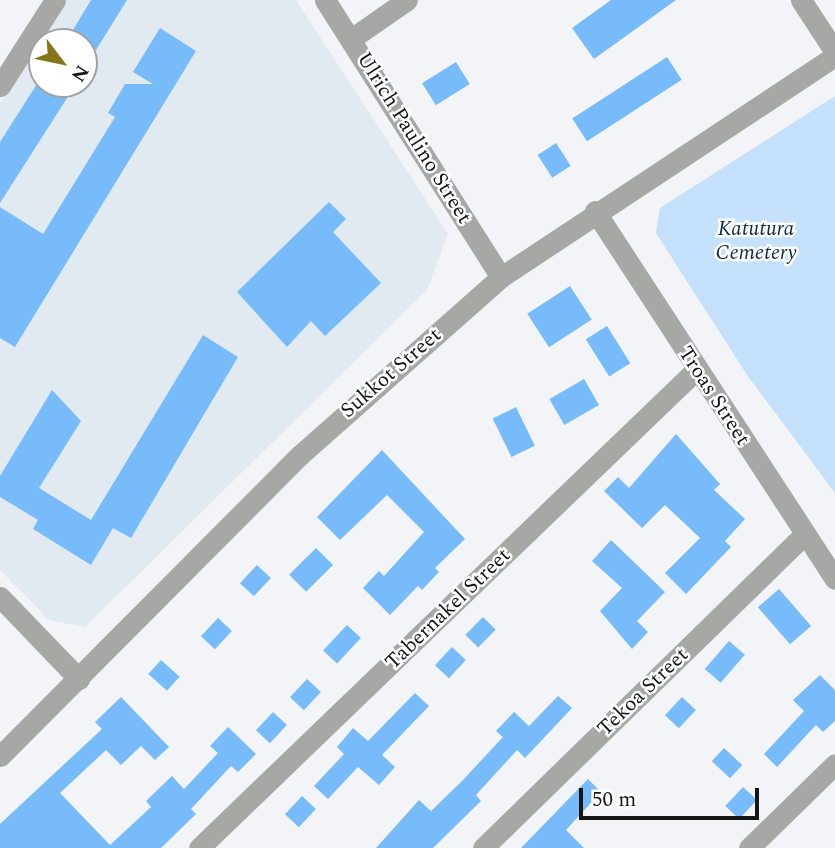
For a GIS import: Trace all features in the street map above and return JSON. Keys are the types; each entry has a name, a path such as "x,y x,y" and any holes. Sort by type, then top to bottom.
{"street":[{"path":"0,86 55,0"},
{"name":"Ulrich Paulino Street","path":"325,0 501,277"},
{"path":"351,38 407,0"},
{"path":"801,0 835,54"},
{"name":"Sukkot Street","path":"0,756 300,455 501,277 595,211 835,54"},
{"name":"Troas Street","path":"595,211 803,536 835,579"},
{"name":"Tabernakel Street","path":"200,848 697,369"},
{"name":"Tekoa Street","path":"483,848 803,536"},
{"path":"0,597 79,679"},
{"path":"749,848 835,764"}],"shaded area":[{"path":"65,0 296,0 448,234 427,290 85,627 49,620 0,570 0,103 28,59 28,98 98,98 98,28 47,28"}],"green space":[{"name":"Katutura Cemetery","path":"835,96 835,493 747,375 656,233 660,208"}],"building":[{"path":"91,0 127,0 98,47 98,28 74,28"},
{"path":"611,0 676,0 594,59 572,28"},
{"path":"160,28 196,51 15,347 0,338 0,207 43,234 115,117 108,113 125,84 153,84 133,72"},
{"path":"667,57 682,80 587,141 572,119"},
{"path":"456,62 470,84 436,105 422,83"},
{"path":"28,98 67,98 0,203 0,142"},
{"path":"556,143 571,166 552,178 538,155"},
{"path":"329,202 346,219 333,232 381,283 325,336 311,321 287,347 237,292"},
{"path":"570,286 592,320 549,347 527,314"},
{"path":"607,326 630,363 609,377 586,339"},
{"path":"203,335 238,357 131,538 113,528 91,565 33,529 38,520 0,497 0,476 52,390 81,421 39,488 91,520"},
{"path":"584,379 599,405 564,425 549,399"},
{"path":"516,407 535,446 511,457 493,418"},
{"path":"676,434 720,484 714,490 745,519 725,541 731,547 686,594 665,573 700,538 665,505 642,528 604,491 618,477 629,488"},
{"path":"382,450 465,539 435,568 439,572 422,590 418,586 390,615 363,588 379,571 384,576 424,532 387,495 340,540 317,517"},
{"path":"611,540 665,592 637,621 648,632 632,649 600,611 622,588 592,561"},
{"path":"316,548 333,565 306,592 289,575"},
{"path":"257,565 271,578 254,596 240,583"},
{"path":"779,589 811,626 790,644 758,607"},
{"path":"483,617 496,630 478,647 465,635"},
{"path":"218,618 232,631 215,649 201,636"},
{"path":"347,625 361,638 337,664 323,651"},
{"path":"729,641 745,655 721,683 705,669"},
{"path":"452,647 466,660 449,678 435,665"},
{"path":"161,660 180,677 167,691 148,674"},
{"path":"820,675 835,690 835,721 823,732 816,725 777,767 764,754 804,711 793,700"},
{"path":"307,679 321,692 304,710 290,697"},
{"path":"415,693 429,706 382,755 395,767 379,785 358,767 328,799 314,786 344,754 337,747 353,728 368,741"},
{"path":"558,696 572,708 525,758 517,750 476,795 481,801 433,848 376,848 419,800 431,811 462,781 503,737 496,731 514,712 529,726"},
{"path":"121,697 169,747 155,760 141,746 121,765 106,750 60,793 110,845 151,807 146,801 172,776 184,789 218,753 210,746 228,727 256,754 238,772 231,766 191,809 196,814 161,848 0,848 0,824 102,729 95,722"},
{"path":"682,697 696,710 679,728 665,715"},
{"path":"273,712 287,725 270,743 256,730"},
{"path":"724,748 742,765 730,778 712,761"},
{"path":"588,779 601,792 566,830 584,848 521,848"},
{"path":"743,787 757,800 739,819 725,806"},
{"path":"302,796 316,809 299,827 285,814"}]}
